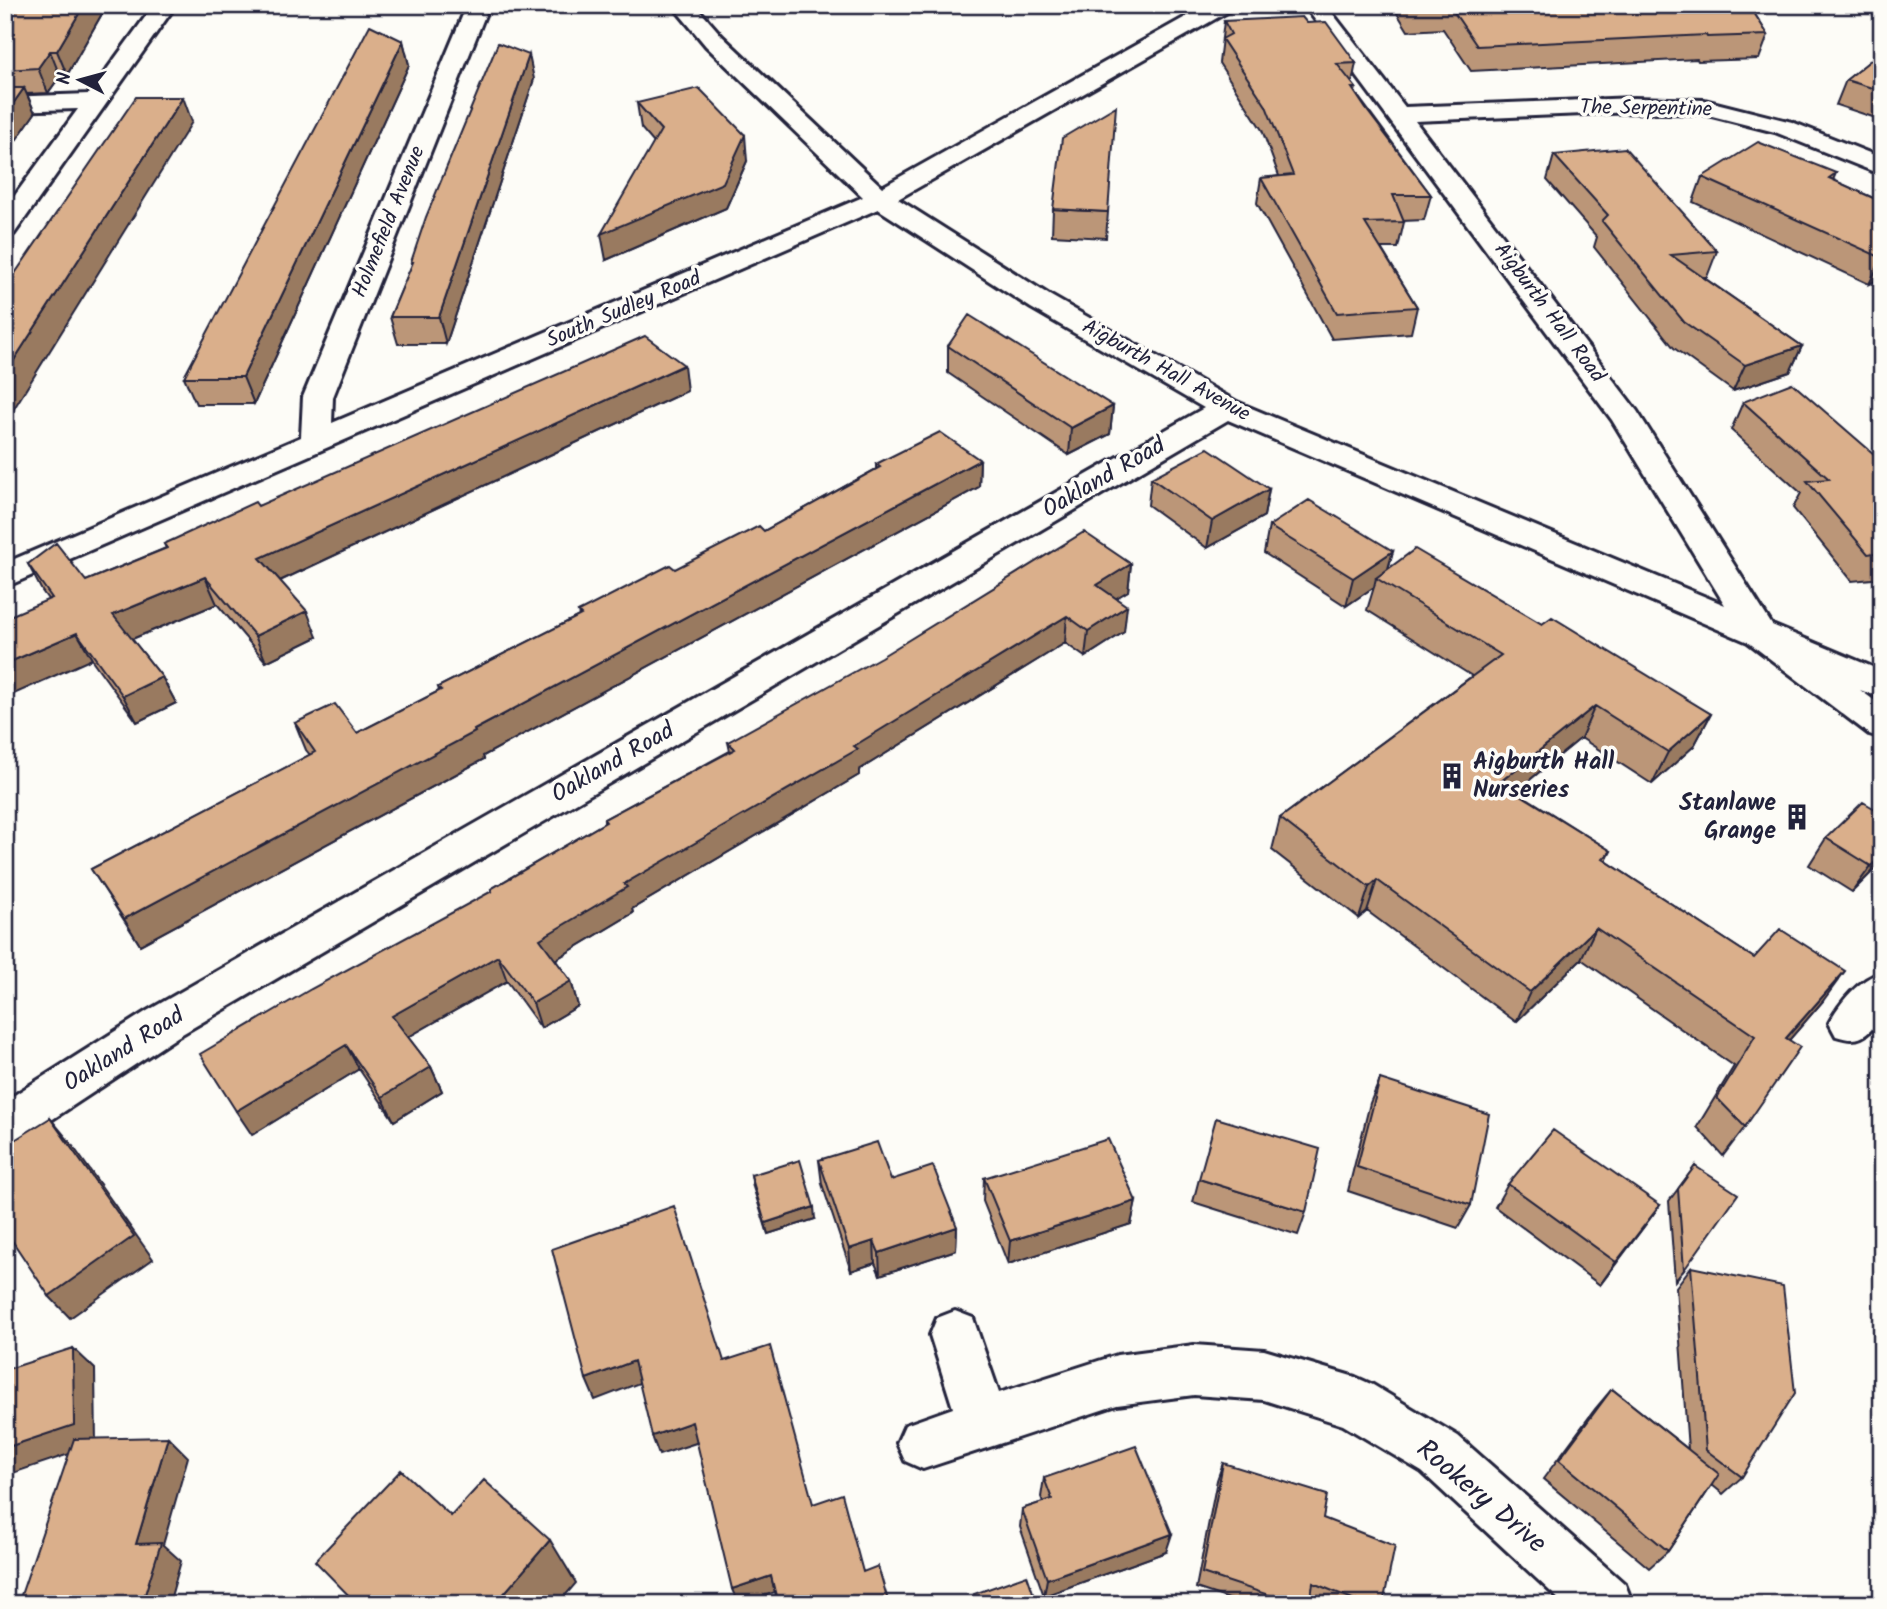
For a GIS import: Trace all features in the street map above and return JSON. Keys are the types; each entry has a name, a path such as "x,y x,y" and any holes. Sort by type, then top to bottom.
{"street":[{"path":"5,228 165,5"},
{"name":"Holmefield Avenue","path":"316,443 318,397 478,5"},
{"name":"Aigburth Hall Avenue","path":"683,5 714,41 880,199 1041,302 1226,408 1882,685"},
{"name":"South Sudley Road","path":"5,576 880,199 1223,5"},
{"name":"Aigburth Hall Road","path":"1315,5 1626,417 1761,635"},
{"path":"5,104 95,101"},
{"name":"The Serpentine","path":"1400,115 1615,106 1706,108 1759,118 1882,168"},
{"name":"Oakland Road","path":"5,1126 162,1024 1226,408"},
{"name":"Aigburth Hall Avenue","path":"1761,635 1882,725"},
{"path":"1851,1023 1882,989"},
{"path":"955,1335 983,1423"},
{"name":"Rookery Drive","path":"923,1443 1117,1380 1194,1370 1264,1375 1355,1403 1440,1454 1605,1604"}],"building":[{"path":"5,5 84,5 57,51 50,51 38,68 5,70"},
{"path":"1449,5 1749,5 1768,35 1706,35 1477,46"},
{"path":"1302,17 1307,23 1326,22 1356,63 1337,64 1356,88 1352,88 1366,109 1431,195 1393,195 1404,222 1365,223 1417,307 1337,313 1261,178 1293,175 1266,106 1222,39 1231,34 1224,21"},
{"path":"370,25 403,41 243,377 184,377"},
{"path":"498,43 529,55 439,317 390,317 413,262 426,217"},
{"path":"1882,51 1882,91 1846,80"},
{"path":"5,88 24,88 5,115"},
{"path":"699,88 745,135 723,183 601,234 661,130 637,103"},
{"path":"136,97 183,97 5,374 5,288"},
{"path":"1116,106 1108,212 1053,209 1062,138"},
{"path":"1758,142 1836,173 1829,178 1882,202 1882,258 1702,177"},
{"path":"1625,148 1717,251 1671,255 1802,346 1745,365 1684,322 1602,221 1608,215 1554,155"},
{"path":"969,315 1113,406 1071,428 948,346"},
{"path":"645,336 684,365 260,558 307,611 255,636 205,577 113,615 162,677 123,696 77,633 5,664 5,618 52,598 28,564 56,543 86,581 167,548 164,544 255,502 258,506"},
{"path":"1792,383 1882,461 1882,552 1868,554 1807,481 1829,479 1743,402"},
{"path":"940,432 980,460 124,919 91,869 315,752 295,723 335,704 357,733 441,690 438,687 581,615 578,612 670,565 675,569 759,526 764,531 880,467 876,464"},
{"path":"1208,448 1269,489 1212,521 1151,478"},
{"path":"1309,500 1393,551 1353,578 1269,526"},
{"path":"1084,532 1131,564 1097,585 1127,606 1088,631 1067,616 854,746 858,749 624,884 627,887 540,939 571,981 533,1003 498,956 392,1016 431,1067 382,1097 346,1045 236,1111 200,1054 311,989 492,891 491,889 606,822 604,819 735,749 728,742 881,657"},
{"path":"1415,549 1542,624 1552,617 1711,714 1668,752 1595,706 1500,782 1611,851 1603,859 1754,958 1780,929 1845,971 1786,1038 1800,1047 1745,1127 1717,1098 1755,1036 1596,928 1530,992 1377,880 1369,887 1280,818 1501,655 1376,578"},
{"path":"1863,802 1882,813 1882,855 1871,866 1826,838"},
{"path":"1380,1079 1489,1114 1471,1205 1357,1167"},
{"path":"50,1118 134,1236 49,1296 5,1230 5,1146"},
{"path":"1216,1118 1320,1149 1306,1212 1199,1179"},
{"path":"1553,1130 1660,1205 1616,1262 1508,1184"},
{"path":"1108,1139 1136,1201 1010,1241 984,1178"},
{"path":"877,1142 891,1180 933,1166 957,1227 879,1253 874,1241 849,1249 819,1160"},
{"path":"800,1160 814,1207 765,1223 751,1175"},
{"path":"1695,1166 1738,1194 1684,1270 1678,1189"},
{"path":"674,1206 724,1361 770,1346 813,1504 842,1494 863,1572 878,1566 889,1604 778,1604 771,1576 732,1589 692,1422 652,1436 634,1361 586,1379 552,1249"},
{"path":"1691,1267 1783,1286 1795,1393 1742,1477 1706,1450"},
{"path":"73,1348 74,1425 5,1448 5,1370"},
{"path":"1612,1389 1719,1474 1668,1551 1559,1460"},
{"path":"168,1437 136,1544 161,1543 142,1604 18,1604 74,1439"},
{"path":"1136,1446 1172,1534 1047,1579 1022,1509 1052,1499 1044,1478"},
{"path":"1223,1463 1327,1495 1323,1518 1395,1546 1383,1604 1365,1604 1313,1583 1310,1604 1296,1604 1202,1573"},
{"path":"401,1470 451,1516 484,1480 550,1540 495,1604 357,1604 315,1561"},
{"path":"1027,1575 1037,1604 963,1604 976,1599 974,1594"}],"place":[{"name":"Aigburth Hall Nurseries","path":"1452,776"},
{"name":"Stanlawe Grange","path":"1797,817"}]}
